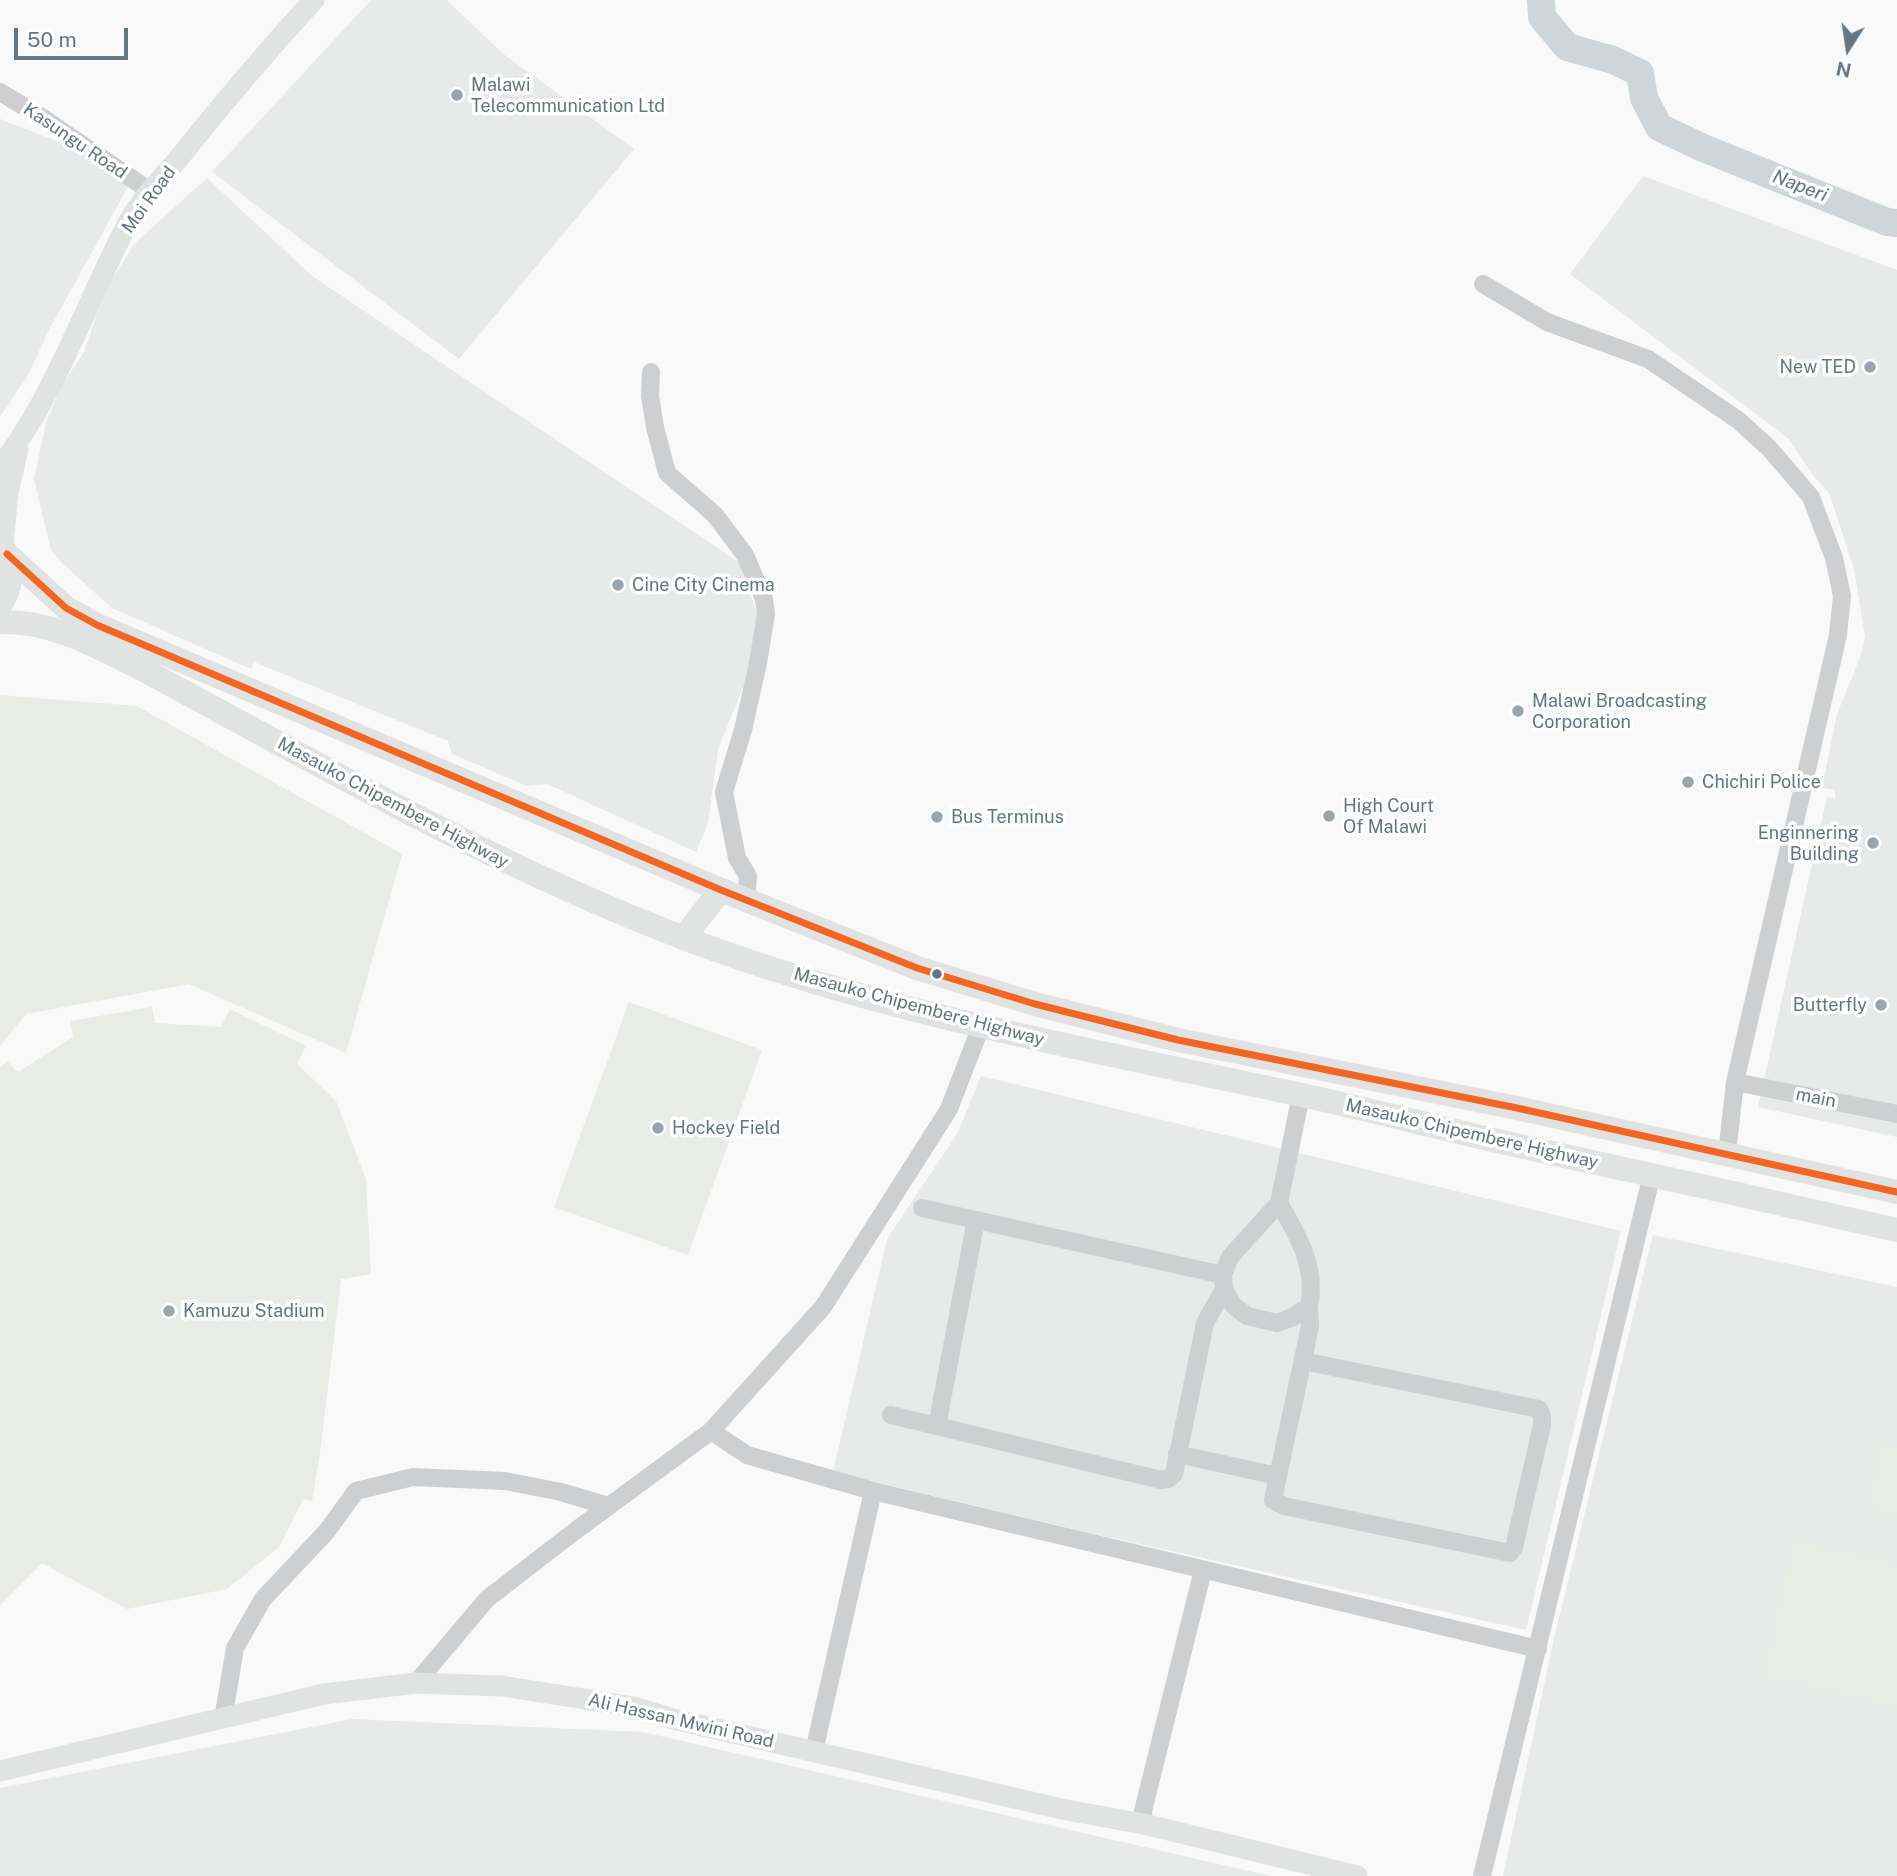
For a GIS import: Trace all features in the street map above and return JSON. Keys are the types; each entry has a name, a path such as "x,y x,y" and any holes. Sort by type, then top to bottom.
{"highway":[{"name":"Masauko Chipembere Highway","path":"3,548 66,608 97,625 721,890 917,968 1088,1018 1178,1040 1517,1108 1897,1192"},
{"path":"0,605 10,588 11,571 3,548"},
{"name":"Masauko Chipembere Highway","path":"0,622 37,624 86,641 488,854 566,890 683,938 837,988 981,1026 1301,1095 1897,1230"},
{"path":"683,938 721,890"}],"main road":[{"name":"Moi Road","path":"26,428 61,365 130,219 150,191 314,0"},
{"path":"0,467 26,428"},
{"path":"3,548 8,491 26,428"},
{"name":"Ali Hassan Mwini Road","path":"0,1771 324,1695 416,1683 502,1686 634,1707 673,1719 1066,1810 1144,1824 1357,1876"}],"street":[{"name":"Kasungu Road","path":"0,92 150,191"},
{"path":"1483,284 1547,322 1648,359 1738,420 1769,448 1811,497 1834,558 1842,597 1838,635 1735,1082 1727,1154"},
{"path":"651,372 650,396 667,473 715,515 745,555 764,598 766,614 758,663 743,730 724,792 737,858 748,876 746,900"},
{"path":"416,1683 487,1599 608,1506 712,1431 823,1307 949,1109 981,1026"},
{"name":"main","path":"1735,1082 1897,1114"},
{"path":"891,1415 1161,1480 1168,1479 1174,1474 1205,1323 1224,1282 1230,1257 1279,1203 1301,1095"},
{"path":"1482,1876 1652,1174"},
{"path":"1279,1203 1298,1234 1310,1269 1312,1289 1310,1326 1273,1500 1284,1506 1510,1553 1514,1547 1542,1425 1539,1409 1303,1361"},
{"path":"922,1208 1224,1282"},
{"path":"937,1426 976,1220"},
{"path":"1224,1282 1234,1307 1247,1316 1277,1323 1293,1318 1309,1306"},
{"path":"712,1431 747,1455 873,1491 1538,1649"},
{"path":"1177,1454 1278,1476"},
{"path":"223,1719 235,1648 263,1599 314,1545 356,1491 414,1477 505,1481 561,1492 608,1506"},
{"path":"814,1751 873,1491"},
{"path":"1144,1824 1143,1811 1202,1570"}],"shaded area":[{"name":"Malawi Telecommunication Ltd","path":"371,0 447,0 502,53 634,149 459,359 212,172"},
{"path":"0,119 77,149 130,183 49,330 28,375 0,417"},
{"path":"1643,176 1897,270 1897,1137 1758,1107 1827,797 1835,798 1835,790 1822,788 1837,714 1860,658 1865,636 1854,569 1829,493 1812,474 1789,439 1570,274"},
{"path":"207,178 312,276 740,563 758,617 753,663 718,749 708,823 696,852 547,784 527,786 452,754 448,741 254,662 251,669 112,608 51,550 34,479 46,423 62,385 84,352 105,290 135,243"},
{"path":"0,695 137,706 402,854 346,1053 189,984 26,1014 0,1046"},
{"name":"Hockey Field","path":"629,1002 762,1050 688,1255 554,1207"},
{"name":"Kamuzu Stadium","path":"152,1007 155,1023 221,1027 230,1009 306,1046 297,1064 336,1101 366,1179 371,1274 341,1279 312,1501 303,1499 279,1547 227,1589 127,1609 42,1563 0,1605 0,1068 7,1061 18,1072 73,1037 70,1021"},
{"path":"981,1076 1621,1231 1526,1630 1086,1532 833,1472 887,1239 957,1134"},
{"path":"1653,1235 1897,1287 1897,1876 1503,1876 1555,1634"},
{"path":"1878,1445 1897,1449 1897,1516 1868,1508"},
{"path":"1793,1539 1897,1563 1897,1708 1762,1677"},
{"path":"352,1719 643,1732 1271,1876 0,1876 0,1788"}],"waterway":[{"name":"Naperi","path":"1541,0 1542,17 1567,47 1613,60 1640,73 1644,98 1659,127 1703,148 1887,222 1897,223"}],"transit line":[{"path":"7,554 66,608 97,625 721,890 917,968 1035,1004 1178,1040 1517,1108 1897,1192"}],"place":[{"name":"Malawi Telecommunication Ltd","path":"457,95"},
{"name":"New TED","path":"1870,367"},
{"name":"Cine City Cinema","path":"618,585"},
{"name":"Malawi Broadcasting Corporation","path":"1518,711"},
{"name":"Chichiri Police","path":"1688,782"},
{"name":"High Court Of Malawi","path":"1329,816"},
{"name":"Bus Terminus","path":"937,817"},
{"name":"Enginnering Building","path":"1873,843"},
{"name":"Butterfly","path":"1881,1005"},
{"name":"Hockey Field","path":"658,1128"},
{"name":"Kamuzu Stadium","path":"169,1311"}]}
